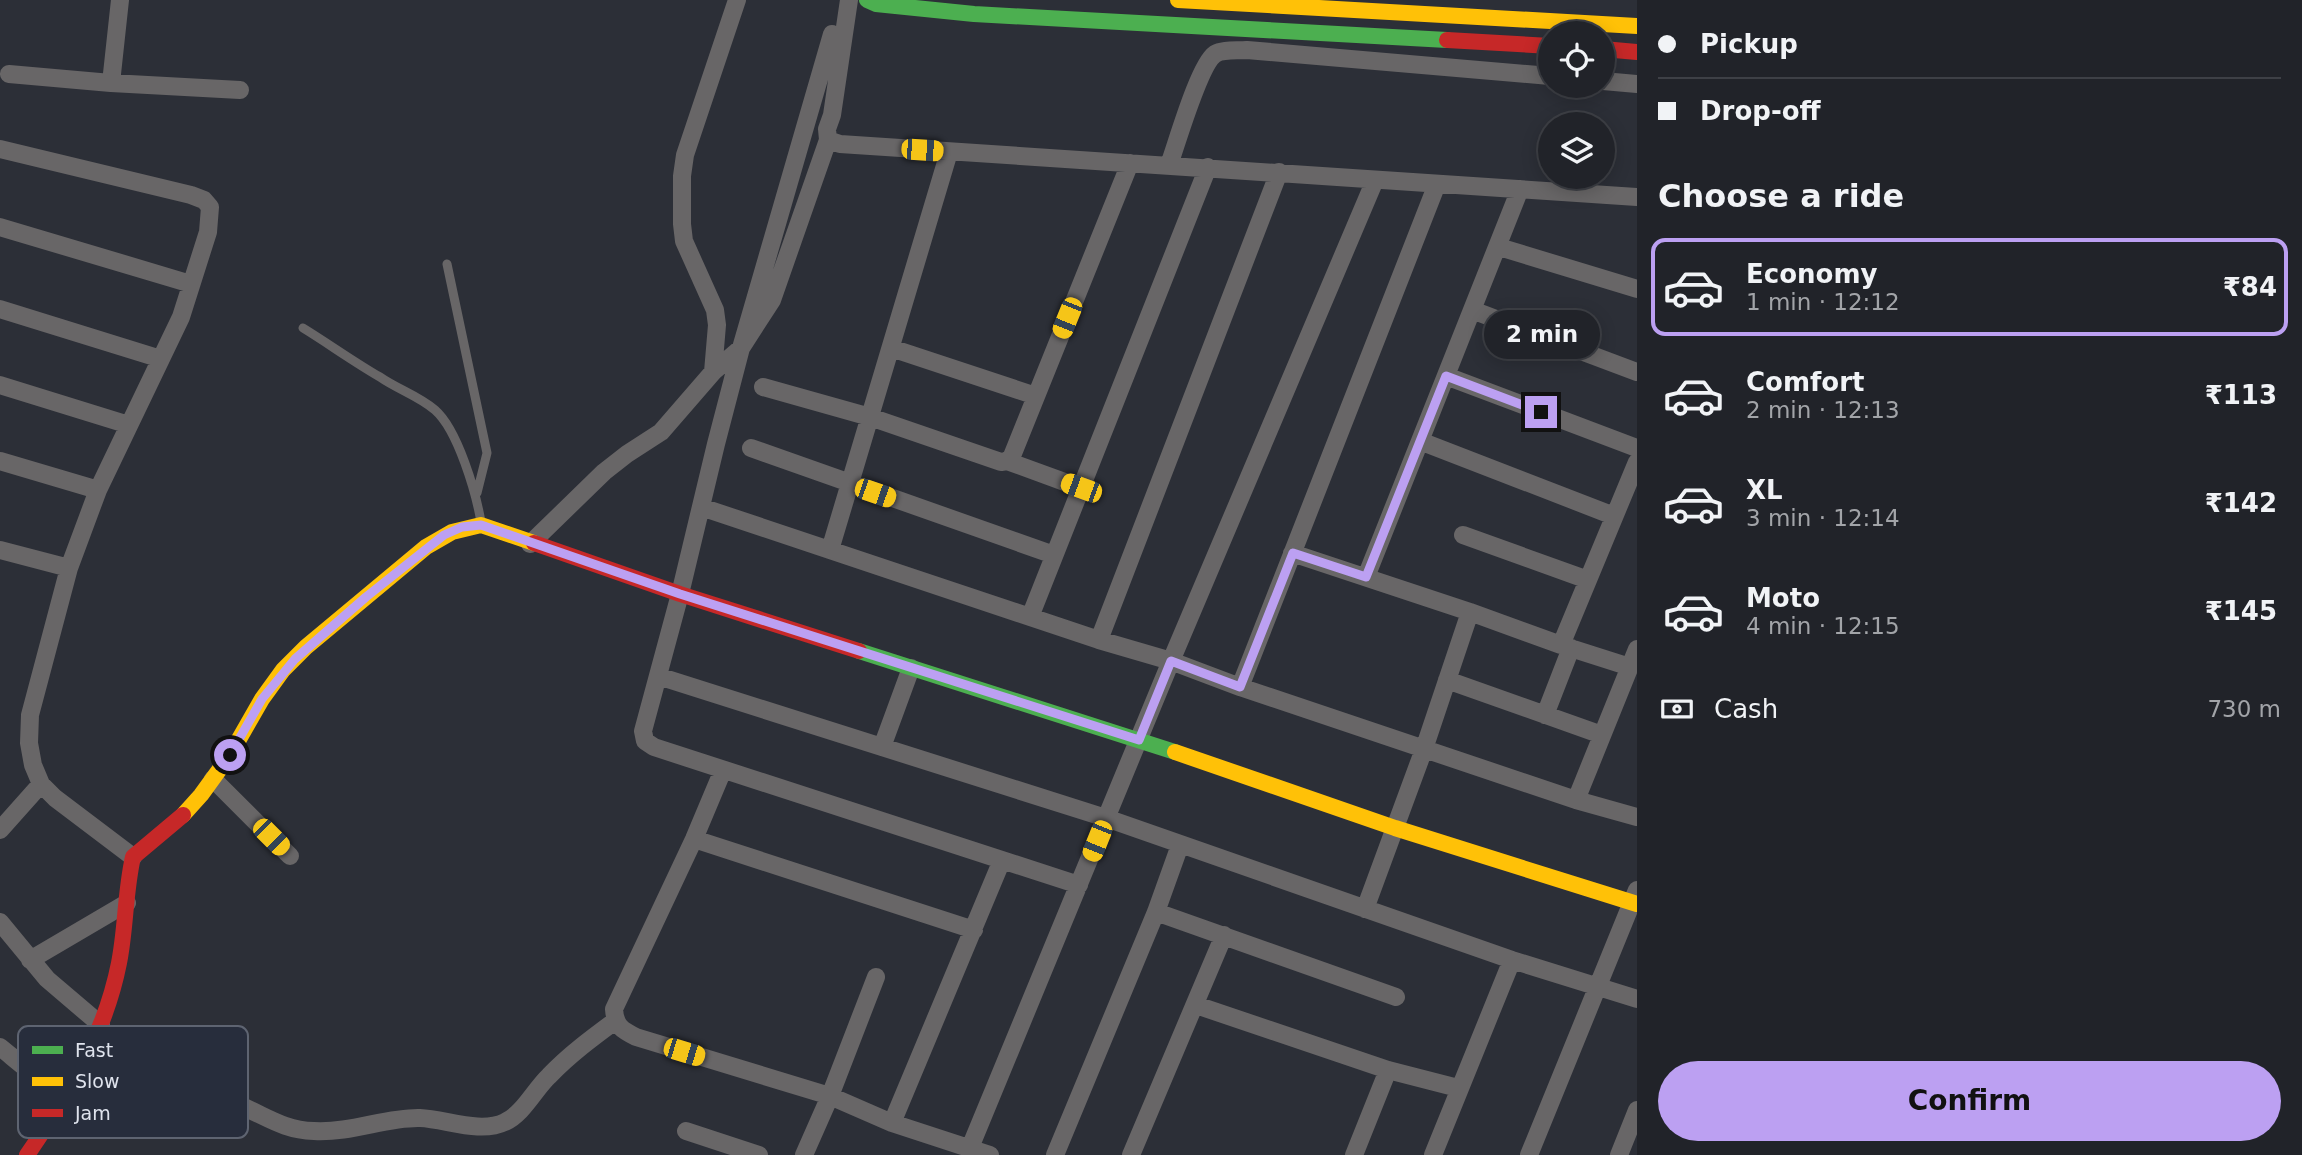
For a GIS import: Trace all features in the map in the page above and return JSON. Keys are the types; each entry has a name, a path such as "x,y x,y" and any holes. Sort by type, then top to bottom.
{"street":[{"path":"111,83 120,0"},
{"path":"713,372 718,325 715,310 684,241 682,176 685,155 737,0"},
{"path":"530,544 604,472 662,432 713,372 741,348 772,300 828,140 827,129 832,114 849,0"},
{"path":"1178,0 1637,26"},
{"path":"874,1 974,14 1538,46"},
{"path":"1213,27 1214,55"},
{"path":"832,34 741,348 643,731 645,741 654,747 723,770 1079,885"},
{"path":"1169,165 1200,78 1214,55 1222,51 1247,50 1538,75"},
{"path":"1615,51 1637,52"},
{"path":"9,74 240,90"},
{"path":"1615,82 1637,84"},
{"path":"828,140 840,144 949,152 1637,197"},
{"path":"0,149 204,200 209,207 208,232 181,317 98,490 69,568 30,715 29,743 33,765 41,784 55,798 133,858"},
{"path":"830,550 949,152"},
{"path":"1007,461 1012,456 1130,163"},
{"path":"1030,617 1208,167"},
{"path":"1099,640 1279,172"},
{"path":"968,1152 1171,661 1375,180"},
{"path":"1240,687 1437,184"},
{"path":"1366,577 1520,190"},
{"path":"0,226 191,285"},
{"path":"1499,247 1637,289"},
{"path":"0,309 161,359"},
{"path":"1472,310 1637,372"},
{"path":"891,348 1036,396"},
{"path":"1446,376 1637,448"},
{"path":"0,385 129,425"},
{"path":"763,387 870,417 1081,488"},
{"path":"1420,441 1614,516"},
{"path":"751,448 1054,555"},
{"path":"0,461 98,490"},
{"path":"1545,715 1588,580 1637,462"},
{"path":"701,506 1099,640 1171,661 1240,687 1576,800 1637,817"},
{"path":"0,922 30,960 57,988 101,1025 119,965 133,858 178,820 213,779 262,699 283,670 306,647 444,535 462,527 481,525 680,594 1139,740 1395,828 1635,898 1529,1155"},
{"path":"1463,535 1588,580"},
{"path":"0,550 69,568"},
{"path":"1293,553 1629,667"},
{"path":"1365,909 1424,749 1470,612"},
{"path":"1576,800 1637,649"},
{"path":"882,747 911,668"},
{"path":"658,676 1106,818 1597,989 1637,999"},
{"path":"1447,680 1602,735"},
{"path":"723,770 694,839 614,1009 615,1021 621,1029 636,1037 830,1097 968,1152 990,1155"},
{"path":"213,779 290,856"},
{"path":"0,830 41,784"},
{"path":"694,839 974,930"},
{"path":"1055,1155 1156,912 1180,845"},
{"path":"891,1123 1002,860"},
{"path":"30,960 127,903"},
{"path":"1156,912 1396,997"},
{"path":"1131,1155 1224,935"},
{"path":"1433,1155 1512,960"},
{"path":"804,1155 830,1097 876,977"},
{"path":"1196,1005 1388,1070 1458,1088"},
{"path":"248,1109 272,1122 312,1131 357,1129 411,1118 495,1125 506,1122 547,1077 615,1021"},
{"path":"0,1047 18,1061"},
{"path":"1354,1155 1388,1070"},
{"path":"1619,1155 1637,1110"},
{"path":"686,1131 759,1155"},
{"path":"27,1155 38,1138"}],"lane":[{"path":"447,264 486,446 486,463 477,494"},
{"path":"303,328 436,411 444,421 477,494 481,525"}],"traffic: fast":[{"path":"867,0 876,4 974,14 1447,40"},
{"path":"859,651 1175,752"}],"traffic: slow":[{"path":"1178,0 1637,26"},
{"path":"183,815 230,755 262,699 283,670 306,647 426,547 452,532 481,525 534,543"},
{"path":"1175,752 1395,828 1637,904"}],"traffic: jam":[{"path":"1447,40 1538,45"},
{"path":"1615,50 1637,52"},
{"path":"534,543 680,594 859,651"},
{"path":"100,1026 119,963 133,857 183,815"},
{"path":"27,1155 38,1138"}],"route":[{"path":"230,755 262,699 283,670 306,647 426,547 462,527 481,525 680,594 1139,740 1171,661 1240,687 1293,553 1366,577 1446,376 1541,412"}]}
